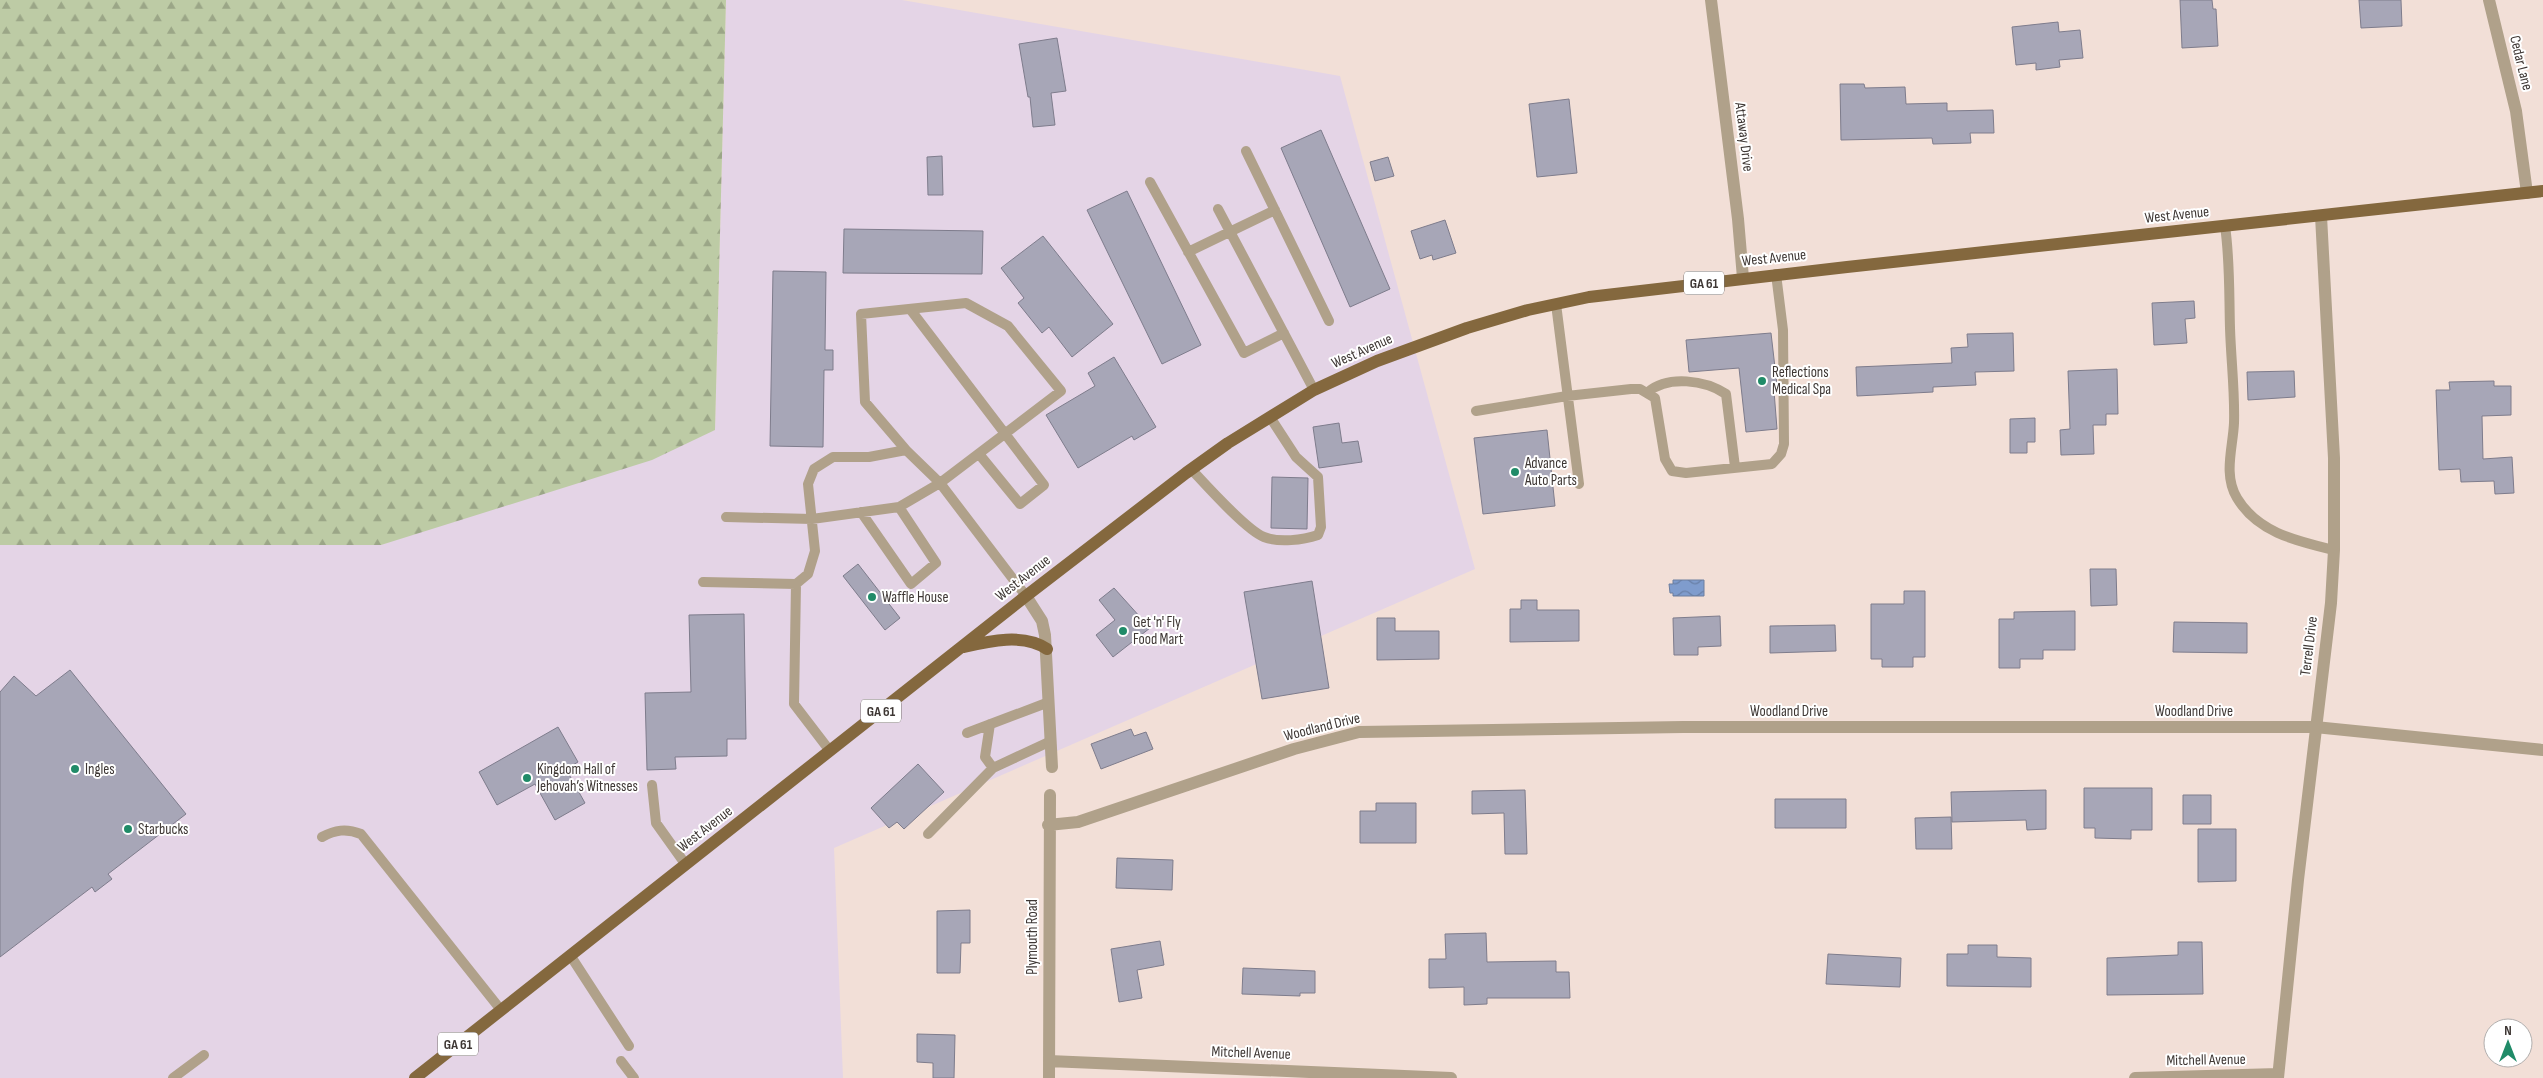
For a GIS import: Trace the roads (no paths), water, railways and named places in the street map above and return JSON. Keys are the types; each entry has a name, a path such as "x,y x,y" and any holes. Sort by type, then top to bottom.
{"main road":[{"name":"West Avenue","path":"415,1078 961,647 1191,469 1314,390 1420,344 1485,323 1589,297 1776,274 2543,191"},
{"path":"961,647 1017,640 1030,641 1047,649"}],"street":[{"name":"Attaway Drive","path":"1711,0 1738,219 1743,278"},
{"name":"Cedar Lane","path":"2489,0 2516,110 2527,193"},
{"name":"Terrell Drive","path":"2278,1076 2331,603 2334,550 2333,428 2321,216"},
{"path":"1026,596 1042,621 1047,649 1052,767"},
{"name":"Woodland Drive","path":"1048,826 1078,822 1294,749 1359,732 1683,727 2316,727 2543,750"},
{"name":"Plymouth Road","path":"1049,1078 1048,826 1050,795"},
{"name":"Mitchell Avenue","path":"1049,1061 1451,1078"},
{"name":"Mitchell Avenue","path":"2134,1078 2278,1076"}],"lane":[{"path":"1246,151 1329,321"},
{"path":"1150,182 1244,353 1284,333"},
{"path":"1218,209 1314,390"},
{"path":"1188,252 1275,210"},
{"path":"2225,226 2231,287 2234,423 2230,461 2232,485 2236,497 2245,509 2267,529 2308,544 2334,550"},
{"path":"1476,411 1567,396 1631,389 1648,392 1655,398 1664,458 1672,470 1686,473 1772,464 1781,454 1784,444 1783,330 1776,274"},
{"path":"726,517 812,519 899,507 940,483 1061,391 1008,326 966,303 861,314 865,402 906,450 940,483 1026,596"},
{"path":"1556,304 1579,484"},
{"path":"910,309 1004,435 1044,485 1020,504 978,454"},
{"path":"1648,392 1662,383 1671,381 1708,385 1726,394 1735,467"},
{"path":"1191,469 1221,501 1263,537 1307,539 1318,536 1321,527 1318,478 1296,457 1270,417"},
{"path":"703,582 796,584 808,574 815,551 808,484 814,469 833,457 869,457 906,450"},
{"path":"861,512 911,584 936,563 899,507"},
{"path":"796,584 794,704 830,751"},
{"path":"967,733 1049,702"},
{"path":"990,724 985,757 993,768"},
{"path":"928,834 993,768 1051,741"},
{"path":"652,785 656,823 686,864"},
{"path":"322,837 339,830 350,830 361,834 501,1010"},
{"path":"570,955 629,1046"},
{"path":"174,1078 204,1055"},
{"path":"621,1061 634,1078"}],"water":[{"path":"1673,580 1704,580 1704,596 1673,596 1673,593 1670,593 1669,584 1673,584"}],"place":[{"name":"Reflections Medical Spa","path":"1762,381"},
{"name":"Advance Auto Parts","path":"1515,472"},
{"name":"Waffle House","path":"872,597"},
{"name":"Get 'n' Fly Food Mart","path":"1123,631"},
{"name":"Ingles","path":"75,769"},
{"name":"Kingdom Hall of Jehovah’s Witnesses","path":"527,778"},
{"name":"Starbucks","path":"128,829"}]}
